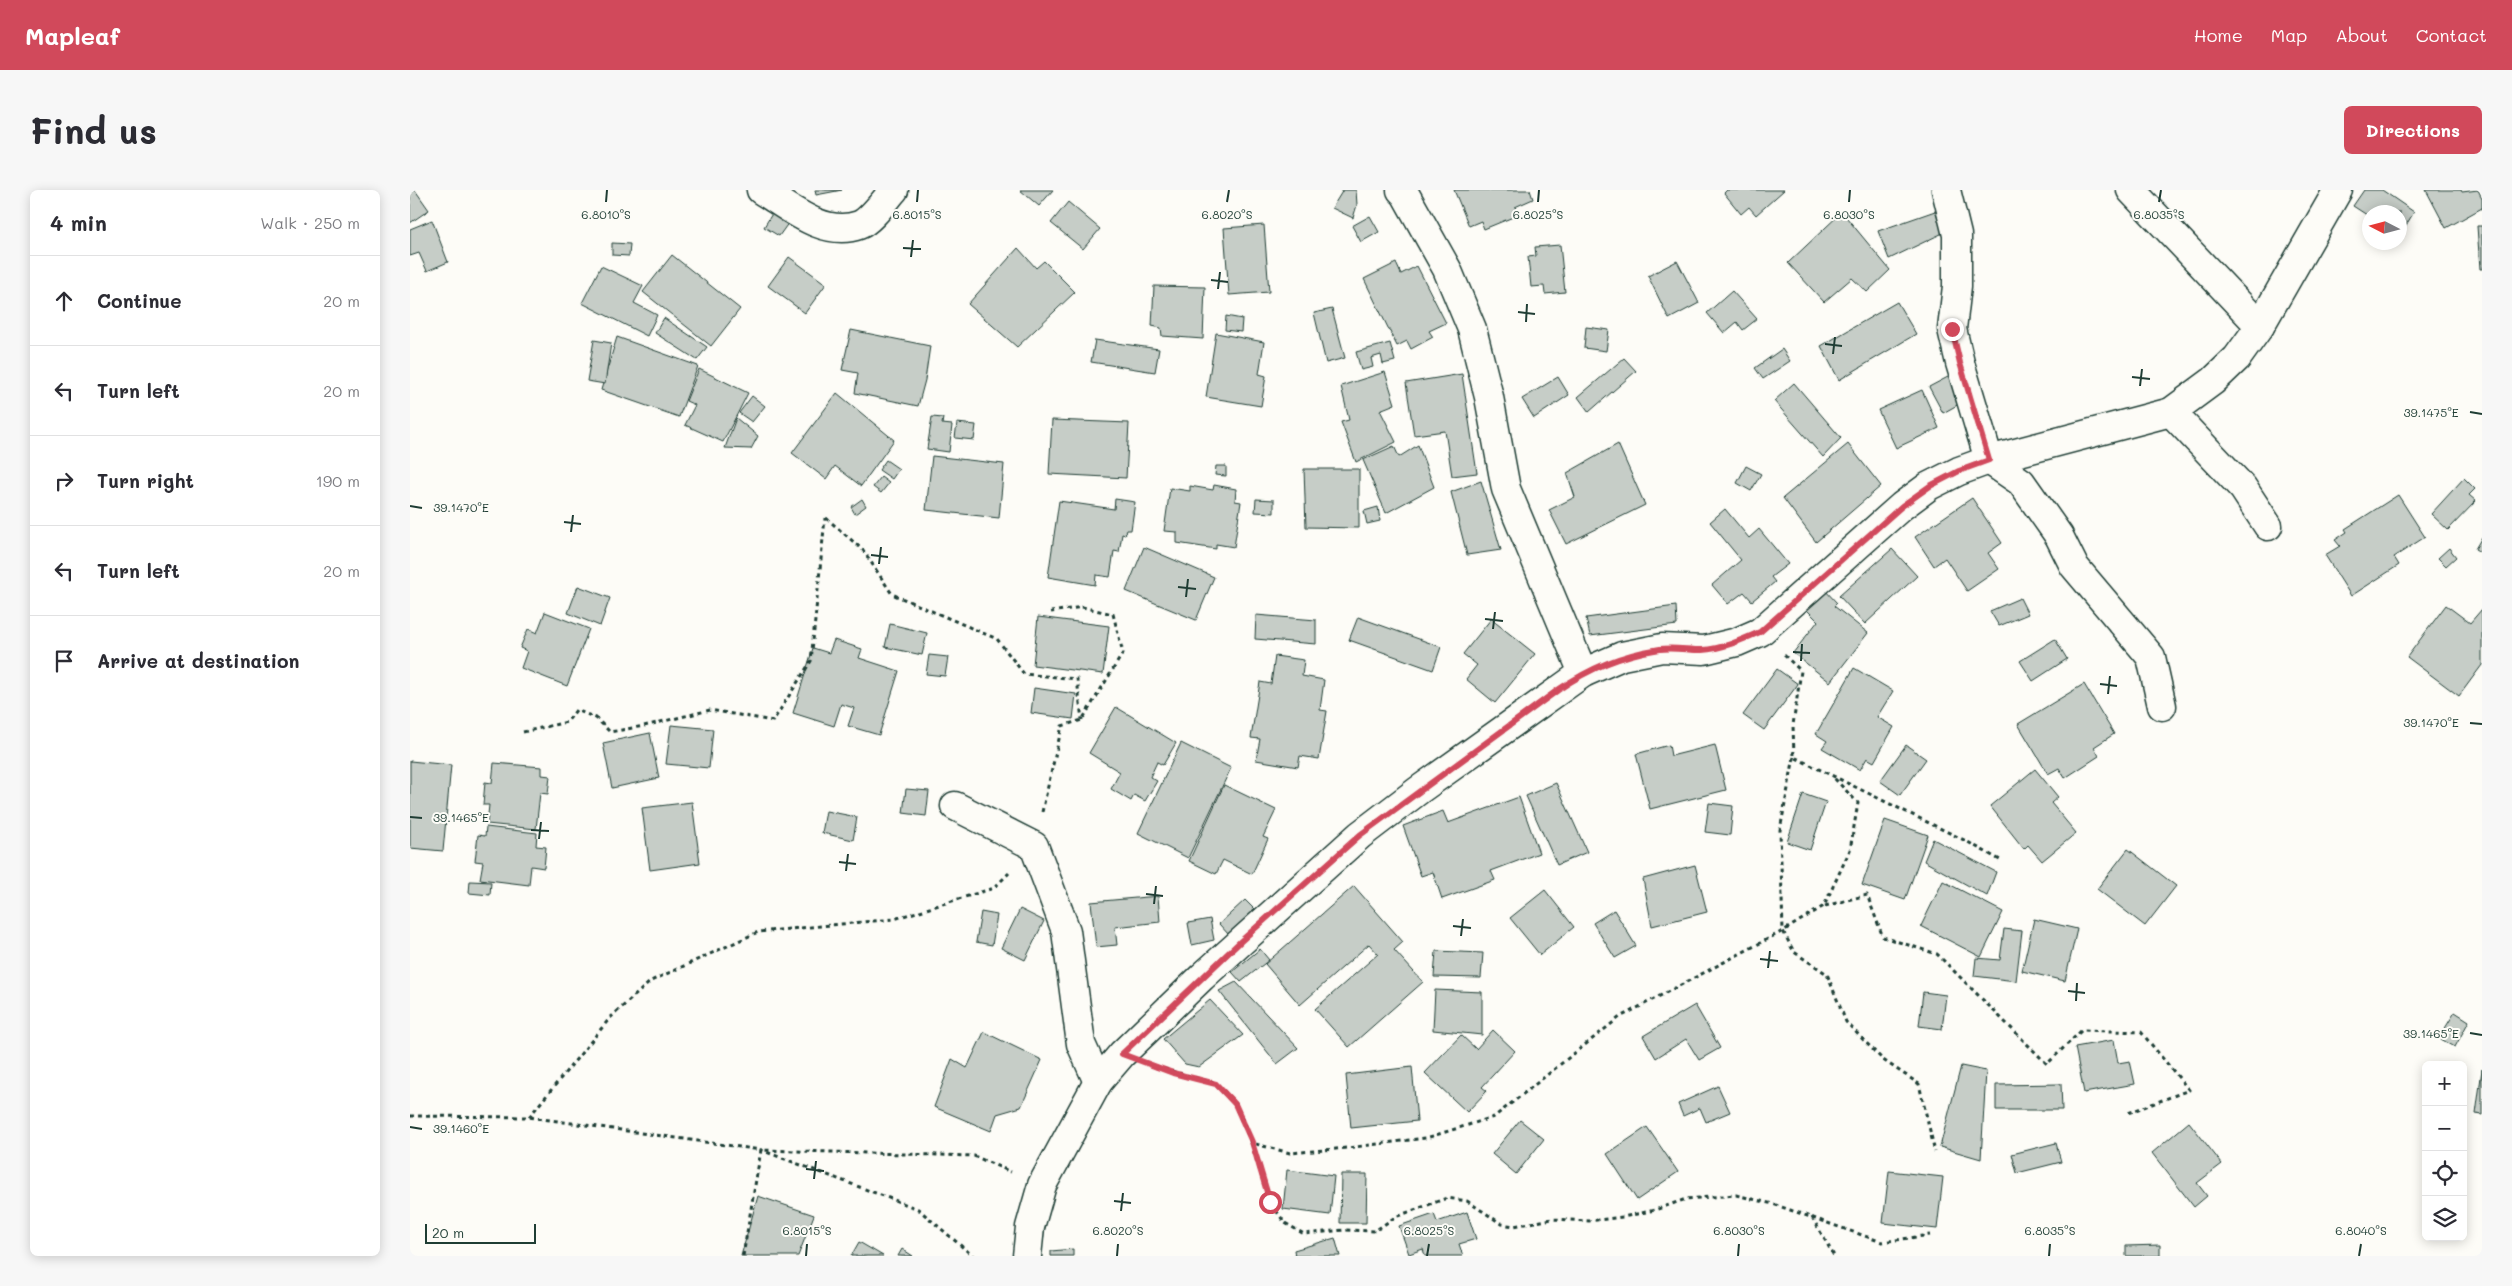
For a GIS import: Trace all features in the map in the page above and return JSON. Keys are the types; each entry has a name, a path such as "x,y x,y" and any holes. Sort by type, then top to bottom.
{"street":[{"path":"761,190 819,224 838,230 860,225 894,190"},
{"path":"1401,190 1406,194 1447,269 1472,329 1489,397 1506,489 1583,673"},
{"path":"1946,190 1957,235 1957,286 1952,329 1960,363 1989,460 2021,482 2059,536 2074,566 2151,657 2162,706"},
{"path":"2131,190 2260,326"},
{"path":"1027,1256 1030,1227 1042,1185 1098,1082 1122,1054 1241,941 1360,835 1419,790 1583,673 1622,656 1662,648 1704,650 1737,642 1760,632 1902,506 1930,486 1959,471 1989,460 2171,412 2213,382 2231,364 2260,326 2338,190"},
{"path":"2171,412 2243,488 2268,526"},
{"path":"955,806 1034,846 1066,931 1081,1044 1098,1082"}],"path":[{"path":"522,732 567,722 576,710 596,718 610,732 710,710 773,722 811,661 825,518 864,550 892,594 997,639 1024,674 1077,679 1082,720"},
{"path":"529,1117 610,1018 651,981 758,932 894,918 994,888 1034,846 1062,726 1082,720 1123,653 1113,614 1082,607 1051,612"},
{"path":"1760,632 1801,670 1793,725 1794,757 1780,830 1783,931 1794,952 1827,974 1846,1022 1883,1060 1919,1084 1935,1152"},
{"path":"1794,757 1834,778 1905,810 2000,860"},
{"path":"1824,906 1850,850 1858,802 1834,778"},
{"path":"1252,1142 1290,1153 1347,1148 1426,1138 1494,1117 1620,1017 1783,931 1824,906 1867,895 1883,937 1937,954 2046,1064 2082,1030 2140,1032 2189,1090 2128,1113"},
{"path":"1122,1054 1173,1073 1216,1084 1235,1104 1252,1142 1270,1202 1285,1223 1304,1234 1344,1230 1375,1231 1395,1217 1447,1198 1467,1201 1502,1224 1514,1226 1552,1219 1590,1221 1624,1217 1655,1210 1686,1199 1736,1195 1812,1217 1882,1242 1930,1235"},
{"path":"410,1116 529,1117 761,1150 974,1156 1042,1185"},
{"path":"743,1256 761,1150"},
{"path":"761,1150 918,1209 973,1256"},
{"path":"1812,1217 1834,1256"}],"building":[{"path":"415,190 429,210 410,223 410,191"},
{"path":"815,190 842,190 816,195"},
{"path":"1020,190 1053,190 1039,206"},
{"path":"1343,190 1356,190 1357,205 1353,218 1332,208"},
{"path":"1454,190 1530,190 1533,199 1515,207 1518,215 1484,229 1481,221 1469,226"},
{"path":"1727,190 1784,190 1756,215 1749,207 1741,214 1724,193"},
{"path":"2364,190 2382,190 2404,205 2362,205 2362,212 2353,206"},
{"path":"2426,190 2461,190 2462,192 2478,190 2482,198 2482,208 2446,228"},
{"path":"1068,202 1100,229 1083,249 1051,223"},
{"path":"2407,207 2414,212 2407,224"},
{"path":"1935,211 1945,232 1889,259 1878,231"},
{"path":"773,212 789,222 779,236 764,227"},
{"path":"1842,212 1890,270 1867,292 1852,278 1824,302 1788,263"},
{"path":"1370,216 1379,232 1361,242 1352,226"},
{"path":"432,220 448,262 427,271 419,253 410,256 410,229"},
{"path":"1264,225 1269,292 1229,295 1224,228"},
{"path":"2477,226 2482,226 2482,269 2480,269"},
{"path":"612,243 630,244 629,256 612,255"},
{"path":"1560,245 1565,292 1545,294 1544,286 1531,287 1528,257 1536,256 1535,247"},
{"path":"1018,248 1036,268 1044,261 1075,292 1017,347 968,304"},
{"path":"672,255 740,309 711,346 643,292"},
{"path":"789,257 826,284 805,313 768,286"},
{"path":"1677,261 1699,303 1669,319 1648,276"},
{"path":"1396,263 1401,274 1417,266 1446,323 1429,331 1433,337 1411,349 1407,341 1397,346 1364,279"},
{"path":"601,266 643,286 634,303 657,315 647,336 582,303"},
{"path":"1154,286 1205,287 1203,339 1162,336 1161,328 1152,326"},
{"path":"1732,291 1757,319 1743,330 1737,322 1724,333 1707,313"},
{"path":"1897,302 1916,334 1839,380 1821,346"},
{"path":"1332,309 1345,358 1326,363 1314,313"},
{"path":"1226,316 1242,319 1241,332 1225,330"},
{"path":"664,318 707,347 697,360 655,333"},
{"path":"1586,327 1609,330 1606,351 1584,348"},
{"path":"851,330 930,346 925,380 918,406 855,393 858,373 842,370"},
{"path":"1216,333 1264,342 1259,374 1266,376 1261,406 1206,397"},
{"path":"617,337 698,366 679,417 601,390"},
{"path":"594,340 611,343 605,384 587,381"},
{"path":"1095,340 1159,349 1155,372 1091,362"},
{"path":"1390,343 1395,361 1383,364 1381,355 1371,358 1373,367 1361,370 1356,352"},
{"path":"1782,349 1790,361 1763,379 1755,368"},
{"path":"1624,358 1636,371 1589,412 1578,397"},
{"path":"699,369 748,393 723,442 685,425 695,405 686,401"},
{"path":"1963,369 1977,394 1943,413 1929,387"},
{"path":"1385,372 1395,404 1380,410 1396,442 1356,462 1341,422 1349,420 1341,386"},
{"path":"1462,374 1477,473 1452,476 1445,431 1414,435 1406,383"},
{"path":"1558,377 1569,395 1534,418 1522,399"},
{"path":"1794,383 1841,438 1823,457 1774,401"},
{"path":"1922,390 1939,428 1896,448 1878,410"},
{"path":"837,393 894,440 861,486 835,466 826,479 792,453"},
{"path":"752,396 765,406 752,422 739,413"},
{"path":"932,417 943,418 942,424 952,425 949,452 927,449"},
{"path":"736,418 758,436 751,449 725,448"},
{"path":"1052,420 1129,423 1126,478 1049,474"},
{"path":"957,423 976,425 974,440 955,438"},
{"path":"1618,444 1645,505 1566,544 1549,510 1575,497 1567,473"},
{"path":"1848,444 1881,486 1816,542 1783,498"},
{"path":"1418,445 1434,487 1386,513 1363,460 1394,446 1399,457"},
{"path":"932,456 1004,464 999,518 926,510"},
{"path":"886,460 899,469 892,479 879,470"},
{"path":"1216,466 1226,466 1226,476 1215,475"},
{"path":"1746,466 1761,474 1751,491 1737,483"},
{"path":"1304,469 1359,469 1359,528 1306,527"},
{"path":"881,477 889,483 881,493 873,487"},
{"path":"2464,478 2475,489 2469,495 2476,501 2448,530 2431,514"},
{"path":"1481,481 1501,550 1467,555 1451,492"},
{"path":"1214,485 1236,489 1235,501 1241,502 1234,547 1216,544 1216,549 1177,543 1177,532 1164,531 1170,488 1190,491 1190,486 1213,490"},
{"path":"2398,495 2425,537 2394,557 2399,565 2351,596 2325,555 2340,546 2335,540 2347,532 2345,529"},
{"path":"1972,498 2002,543 1988,553 1999,569 1967,591 1945,558 1934,566 1915,537"},
{"path":"862,499 866,506 855,514 851,507"},
{"path":"1115,499 1135,502 1131,530 1127,530 1125,535 1122,534 1119,552 1114,551 1110,577 1096,575 1095,585 1048,577 1059,501 1114,509"},
{"path":"1256,499 1274,500 1274,513 1255,512"},
{"path":"1378,507 1380,521 1367,524 1364,511"},
{"path":"1725,509 1749,538 1759,529 1788,564 1771,577 1775,582 1752,601 1744,592 1728,604 1712,585 1741,560 1710,522"},
{"path":"2482,537 2482,553 2475,549"},
{"path":"1144,547 1214,577 1196,620 1126,591"},
{"path":"2449,548 2456,557 2446,566 2438,558"},
{"path":"1892,549 1917,576 1865,624 1839,596"},
{"path":"578,586 610,598 600,626 568,613"},
{"path":"1824,589 1837,603 1834,606 1868,633 1830,682 1793,653 1818,621 1805,608"},
{"path":"2020,598 2028,614 1999,626 1990,611"},
{"path":"2446,605 2470,623 2482,609 2482,665 2459,696 2407,657"},
{"path":"1676,606 1677,625 1590,636 1586,618"},
{"path":"545,612 589,629 567,686 521,668 527,651 520,648 528,629 537,633"},
{"path":"1256,615 1316,620 1316,644 1255,639"},
{"path":"1038,617 1109,626 1103,674 1033,665"},
{"path":"1358,617 1441,647 1433,670 1349,640"},
{"path":"1491,619 1535,654 1495,703 1466,679 1477,665 1463,654"},
{"path":"890,624 927,633 922,655 885,647"},
{"path":"2055,639 2067,659 2033,681 2020,661"},
{"path":"834,640 862,649 859,658 899,671 879,735 848,726 854,708 841,704 834,726 793,713 813,648 829,653"},
{"path":"929,655 948,657 945,676 926,674"},
{"path":"1275,656 1304,660 1302,676 1324,680 1320,710 1327,711 1319,759 1300,756 1298,767 1256,760 1260,739 1251,738 1260,682 1271,684"},
{"path":"1854,668 1893,691 1877,717 1894,727 1874,762 1867,758 1860,770 1822,748 1827,741 1816,734"},
{"path":"1777,669 1798,684 1764,730 1743,715"},
{"path":"2084,684 2114,734 2094,747 2099,756 2065,778 2059,768 2048,774 2018,724"},
{"path":"1034,688 1076,694 1073,719 1031,713"},
{"path":"1116,707 1176,743 1163,765 1157,762 1150,777 1157,781 1145,801 1134,795 1131,801 1111,789 1120,772 1089,753"},
{"path":"671,725 713,729 709,768 666,764"},
{"path":"650,733 659,778 612,788 603,743"},
{"path":"1181,743 1231,768 1188,858 1138,833"},
{"path":"1669,745 1671,756 1715,745 1726,790 1650,809 1636,754"},
{"path":"1906,745 1926,759 1900,795 1880,781"},
{"path":"410,761 451,765 443,851 410,848"},
{"path":"494,763 542,767 542,775 550,776 548,794 540,793 536,829 487,824 489,805 483,805 485,782 492,783"},
{"path":"2035,769 2058,797 2051,803 2076,833 2042,861 2028,845 2024,849 1990,806"},
{"path":"1556,783 1587,852 1557,865 1526,796"},
{"path":"1224,785 1276,810 1263,837 1268,839 1252,874 1223,860 1216,874 1189,861"},
{"path":"906,789 929,791 926,816 903,813"},
{"path":"1803,794 1826,802 1810,850 1787,842"},
{"path":"1519,797 1539,853 1491,871 1495,880 1442,899 1433,872 1421,876 1403,826 1443,811 1448,823"},
{"path":"692,802 700,863 650,870 642,808"},
{"path":"1709,803 1733,806 1730,835 1705,832"},
{"path":"826,811 857,817 853,840 822,833"},
{"path":"1885,820 1928,835 1905,900 1862,885"},
{"path":"486,827 537,833 536,846 546,847 544,868 531,866 529,885 480,879 483,862 475,861 478,835 485,836"},
{"path":"1933,839 1996,872 1987,896 1924,861"},
{"path":"2128,849 2176,886 2145,926 2097,889"},
{"path":"1695,865 1707,912 1652,926 1643,879"},
{"path":"470,881 491,882 490,895 469,893"},
{"path":"1943,881 2003,912 1981,957 1921,926"},
{"path":"1354,886 1403,942 1394,950 1423,982 1349,1047 1315,1009 1378,954 1369,944 1300,1005 1265,964"},
{"path":"1545,890 1574,927 1540,955 1510,918"},
{"path":"1158,896 1160,922 1115,927 1117,945 1096,947 1091,902"},
{"path":"1245,900 1256,911 1229,935 1219,924"},
{"path":"1020,909 1044,921 1025,960 1001,948"},
{"path":"1614,910 1636,946 1615,958 1593,923"},
{"path":"981,912 997,915 992,945 976,942"},
{"path":"1210,919 1214,940 1192,945 1188,923"},
{"path":"2034,919 2077,929 2065,981 2022,971"},
{"path":"2004,929 2022,931 2016,981 1974,976 1976,958 2000,960"},
{"path":"1260,949 1269,960 1241,982 1232,972"},
{"path":"1436,951 1483,953 1481,978 1434,977"},
{"path":"1236,982 1298,1048 1277,1064 1219,991"},
{"path":"1435,990 1482,992 1482,1035 1433,1030"},
{"path":"1923,992 1946,995 1942,1029 1919,1026"},
{"path":"1210,1000 1243,1035 1199,1067 1185,1064 1163,1039"},
{"path":"1695,1005 1720,1048 1699,1060 1686,1039 1656,1058 1643,1036"},
{"path":"2455,1012 2469,1021 2455,1047 2439,1038"},
{"path":"1493,1030 1515,1051 1482,1087 1487,1091 1467,1112 1425,1073 1461,1035 1476,1049"},
{"path":"984,1032 1042,1060 1021,1107 997,1114 991,1131 934,1107 952,1059 967,1068"},
{"path":"2114,1040 2118,1063 2130,1061 2135,1084 2084,1093 2075,1047"},
{"path":"1961,1066 1986,1071 1981,1159 1940,1147"},
{"path":"1412,1067 1417,1121 1351,1128 1346,1075"},
{"path":"2482,1069 2482,1115 2476,1114"},
{"path":"2061,1084 2062,1110 1996,1110 1996,1085"},
{"path":"1718,1086 1730,1112 1706,1122 1700,1108 1683,1116 1678,1104"},
{"path":"1520,1120 1544,1139 1516,1174 1492,1154"},
{"path":"2189,1122 2222,1164 2197,1183 2207,1196 2194,1207 2152,1153"},
{"path":"1647,1127 1678,1172 1637,1200 1607,1154"},
{"path":"2056,1143 2061,1162 2017,1173 2012,1154"},
{"path":"1287,1170 1334,1176 1330,1215 1283,1209"},
{"path":"1889,1171 1943,1177 1937,1229 1883,1223"},
{"path":"1341,1174 1367,1174 1366,1223 1340,1223"},
{"path":"758,1196 814,1215 798,1256 741,1256"},
{"path":"1467,1212 1476,1239 1459,1244 1463,1256 1425,1256 1423,1249 1409,1254 1399,1226 1434,1214 1437,1222"},
{"path":"1335,1238 1340,1256 1295,1256 1294,1250"},
{"path":"859,1242 883,1256 851,1256"},
{"path":"2160,1245 2160,1256 2126,1256 2126,1246"},
{"path":"902,1249 913,1256 898,1256"},
{"path":"1073,1249 1073,1256 1051,1256 1051,1251"}],"route":[{"path":"1270,1202 1252,1142 1235,1104 1216,1084 1173,1073 1122,1054 1241,941 1360,835 1558,690 1583,673 1622,656 1662,648 1704,650 1737,642 1760,632 1902,506 1930,486 1959,471 1989,460 1960,363 1952,329"}]}
